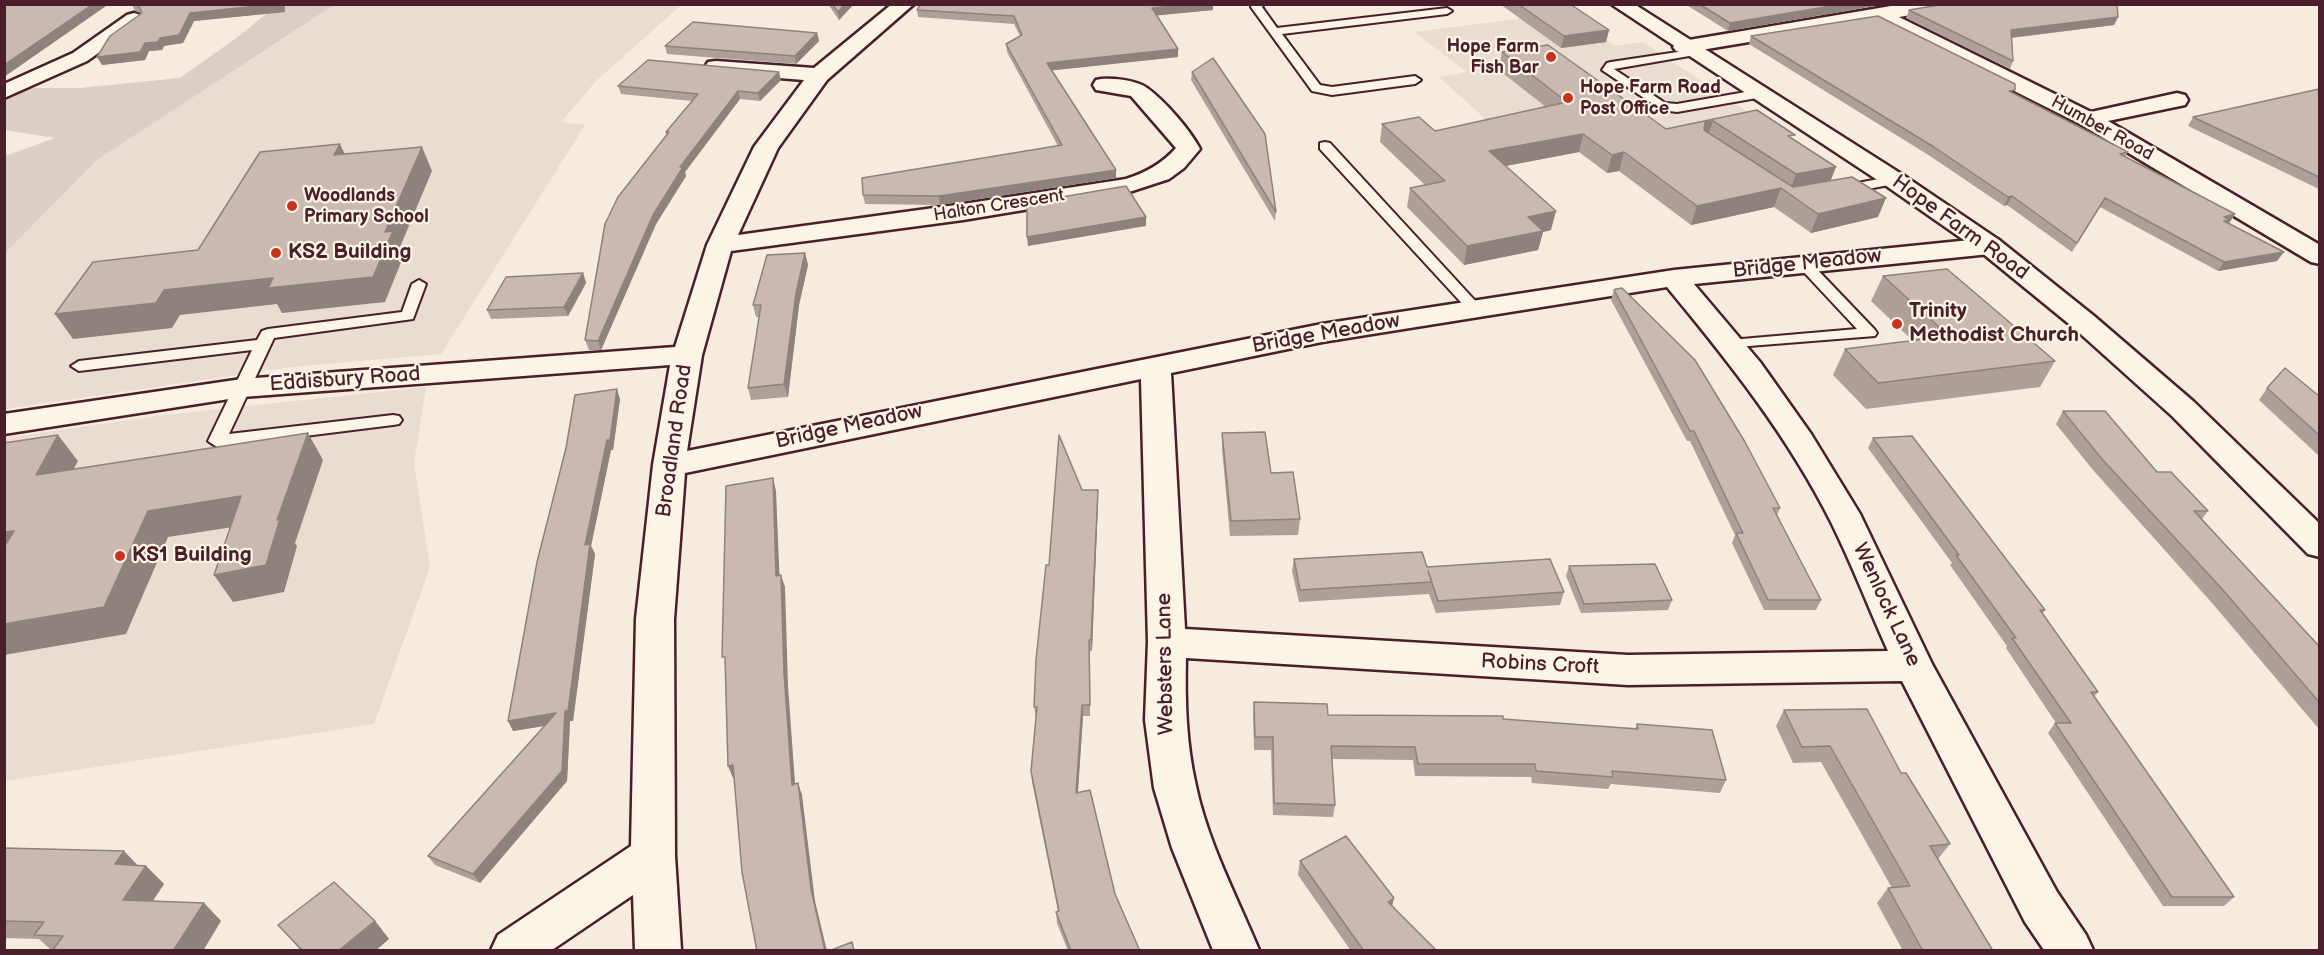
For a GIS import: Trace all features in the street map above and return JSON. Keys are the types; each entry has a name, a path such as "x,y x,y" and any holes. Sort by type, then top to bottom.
{"street":[{"name":"Broadland Road","path":"658,951 652,856 655,620 669,465 687,355 720,245 766,147 819,75 905,4"},
{"name":"Hope Farm Road","path":"1620,4 1687,50 1894,180 1990,246 2084,322 2183,410 2319,544"},
{"path":"1687,50 1941,4"},
{"name":"Humber Road","path":"1879,15 2088,119 2319,256"},
{"path":"4,92 80,57 143,18 111,21"},
{"path":"700,65 819,75"},
{"name":"Halton Crescent","path":"720,245 963,212 1150,181 1180,161 1188,149 1144,86 1104,85"},
{"path":"2088,119 2177,100"},
{"name":"Bridge Meadow","path":"669,465 1322,333 1674,278 1990,246"},
{"name":"Wenlock Lane","path":"1674,278 1730,345 1800,441 1848,522 1914,666 2041,907 2070,951"},
{"name":"Eddisbury Road","path":"4,424 242,388 687,355"},
{"name":"Websters Lane","path":"1156,366 1167,642 1165,720 1175,788 1194,849 1236,951"},
{"name":"Robins Croft","path":"1167,642 1628,670 1914,666"},
{"path":"514,951 652,856"}],"lane":[{"path":"1259,4 1256,7 1316,88 1332,91 1416,80"},
{"path":"1274,32 1443,8 1458,21"},
{"path":"1687,50 1611,65 1608,70 1662,106 1677,108 1757,94"},
{"path":"1325,146 1474,308"},
{"path":"1829,192 1894,180"},
{"path":"1730,345 1869,333 1804,265"},
{"path":"393,420 217,441 268,334 408,316 419,284"},
{"path":"79,366 263,344"}],"shaded area":[{"path":"277,5 334,5 97,160 5,253 5,156 55,138 5,130 5,99 33,88 80,88 180,78 239,36"},
{"name":"Woodlands Primary School","path":"334,5 681,5 595,82 561,122 585,125 441,354 292,367 5,409 4,253 97,160"},
{"path":"1566,13 1614,46 1643,42 1760,120 1531,160 1439,77 1467,72 1414,32"},
{"path":"426,387 414,463 430,567 374,724 5,781 4,438 172,414"}],"building":[{"path":"4,4 93,4 4,65"},
{"path":"134,4 277,4 190,13 179,35 160,38 158,42 145,43 140,52 97,57 110,36 142,13 139,6"},
{"path":"832,4 845,4 838,12"},
{"path":"921,4 1190,4 1152,8 1178,49 1047,63 1116,170 939,196 863,195 862,178 1062,145 1006,44 1022,35 1014,16 917,10"},
{"path":"1518,4 1570,4 1609,30 1564,36"},
{"path":"1699,4 1843,4 1730,23"},
{"path":"1945,4 2117,4 2118,17 2011,30 2013,61 1909,10"},
{"path":"1878,16 2015,84 2015,90 2009,91 2128,152 2120,154 2235,214 2224,217 2230,220 2224,221 2284,252 2224,262 2105,198 2077,243 2012,196 2008,197 1934,147 1751,36"},
{"path":"693,22 817,33 795,56 665,46"},
{"path":"1548,45 1666,129 1757,110 1795,135 1788,136 1836,167 1796,174 1713,121 1705,122 1704,130 1793,187 1852,177 1886,198 1818,214 1781,188 1697,206 1624,152 1612,155 1583,134 1489,151 1556,211 1528,217 1543,231 1467,246 1410,188 1445,181 1382,124 1419,117 1435,131 1567,102 1502,52"},
{"path":"1213,58 1265,134 1276,212 1192,72"},
{"path":"648,60 779,72 758,93 738,91 680,167 683,167 653,215 598,341 585,340 605,224 618,197 669,132 666,132 698,94 618,86"},
{"path":"2319,89 2319,177 2193,117"},
{"path":"340,144 334,155 422,147 385,232 393,231 373,277 268,288 273,278 164,290 156,303 55,314 93,262 198,250 260,152"},
{"path":"1126,186 1146,217 1027,237 1027,203"},
{"path":"805,253 796,293 784,384 748,388 761,305 753,305 767,255"},
{"path":"1947,269 2055,361 1878,383 1845,349 1949,336 1883,276"},
{"path":"583,273 564,307 487,310 506,277"},
{"path":"1622,288 1695,360 1745,442 1780,508 1773,508 1821,600 1768,600 1736,533 1743,533 1694,431 1690,431 1614,290"},
{"path":"2285,368 2319,396 2319,435 2267,388"},
{"path":"617,389 610,440 607,440 585,545 590,544 568,711 565,711 562,771 473,874 428,856 556,713 508,721 537,562 566,448 575,395"},
{"path":"2063,411 2105,411 2157,472 2171,472 2208,511 2194,511 2319,646 2319,702 2223,590 2101,458"},
{"path":"1265,432 1271,473 1293,472 1300,519 1231,521 1222,433"},
{"path":"308,433 277,520 280,519 266,565 214,575 241,496 148,511 104,607 4,624 4,547 14,531 4,532 4,443 58,435 36,475"},
{"path":"1059,435 1082,490 1098,490 1091,640 1089,640 1090,705 1082,705 1076,793 1090,790 1115,894 1140,951 1071,951 1056,912 1059,911 1031,771 1037,707 1034,707 1036,660 1046,565 1049,565"},
{"path":"1912,436 2045,610 2040,610 2098,692 2091,692 2234,897 2172,897 2055,723 2071,723 2012,638 2016,638 1956,555 1959,555 1873,438"},
{"path":"773,478 776,576 781,575 784,673 792,785 798,783 811,889 825,951 757,951 742,872 733,765 728,766 725,657 722,657 726,486"},
{"path":"1422,552 1427,567 1550,559 1564,592 1438,601 1432,582 1300,590 1294,559"},
{"path":"1655,564 1672,600 1584,604 1569,566"},
{"path":"1254,702 1327,704 1328,715 1503,716 1503,719 1638,729 1637,724 1712,730 1726,780 1612,771 1613,777 1536,771 1535,764 1418,764 1415,747 1331,746 1335,805 1274,803 1273,737 1255,737"},
{"path":"1867,709 1901,773 1906,773 1950,844 1930,846 1993,951 1923,951 1888,888 1910,886 1830,746 1802,747 1784,710"},
{"path":"1346,836 1394,898 1388,902 1437,951 1364,951 1300,861"},
{"path":"4,848 124,851 115,864 146,866 123,900 204,903 173,951 52,951 63,936 34,935 44,922 4,921"},
{"path":"334,882 375,921 338,951 303,951 278,925"},
{"path":"852,942 854,951 829,951"}],"place":[{"name":"Hope Farm Fish Bar","path":"1551,57"},
{"name":"Hope Farm Road Post Office","path":"1568,98"},
{"name":"Woodlands Primary School","path":"292,206"},
{"name":"KS2 Building","path":"276,253"},
{"name":"Trinity Methodist Church","path":"1897,324"},
{"name":"KS1 Building","path":"120,556"}]}
